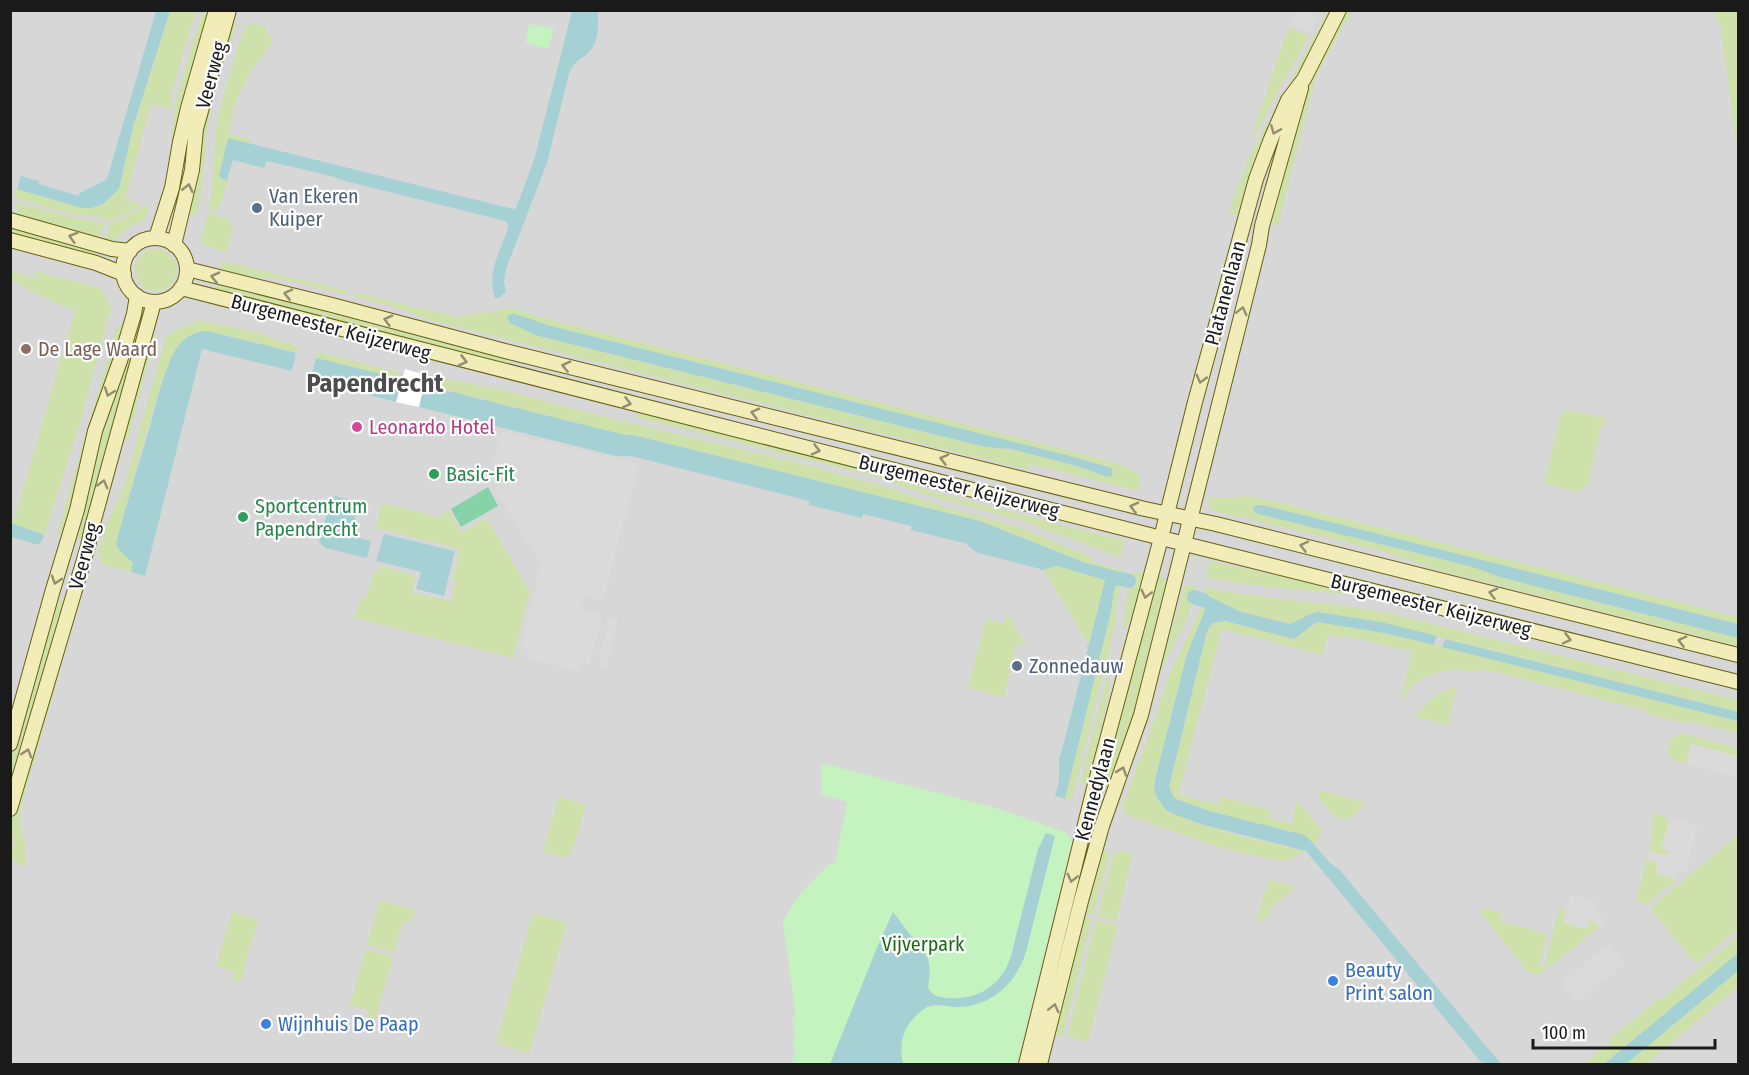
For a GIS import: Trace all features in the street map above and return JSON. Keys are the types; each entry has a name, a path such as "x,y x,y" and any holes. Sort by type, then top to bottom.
{"main road":[{"name":"Veerweg","path":"156,238 172,188 188,108 216,10"},
{"name":"Veerweg","path":"174,244 192,170 196,129 229,10"},
{"name":"Platanenlaan","path":"1167,514 1256,179 1288,100 1304,79 1340,10"},
{"name":"Platanenlaan","path":"1191,520 1262,226 1304,79"},
{"path":"10,220 112,249 129,251"},
{"path":"156,238 174,244 183,255 187,269 181,288 169,298 154,302 137,296 128,286 124,274 124,262 129,251 141,242 156,238"},
{"path":"10,240 96,263 124,274"},
{"name":"Burgemeester Keijzerweg","path":"187,269 505,351 1191,520 1216,524 1738,656"},
{"name":"Burgemeester Keijzerweg","path":"181,288 1161,538 1738,682"},
{"name":"Veerweg","path":"10,744 77,510 95,431 120,361 137,296"},
{"name":"Veerweg","path":"10,809 88,546 154,302"},
{"name":"Kennedylaan","path":"1026,1065 1088,812 1167,514"},
{"name":"Kennedylaan","path":"1040,1065 1081,901 1102,826 1141,716 1191,520"}],"shaded area":[{"path":"11,11 1738,11 1738,1064 11,1064"},
{"path":"1297,11 1317,11 1310,33 1292,26"},
{"path":"501,432 639,464 604,600 584,596 581,610 602,615 590,665 582,663 580,671 526,658 528,650 521,648 541,564 494,488 501,484 498,480 490,478"},
{"path":"609,618 618,619 606,668 598,667"},
{"path":"1691,744 1738,756 1738,777 1686,764"},
{"path":"1669,818 1698,825 1686,872 1677,870 1675,879 1656,874 1657,863 1647,859 1649,851 1666,856 1670,854 1662,849"},
{"path":"1570,895 1595,901 1593,910 1606,921 1600,926 1590,920 1588,929 1563,923"},
{"path":"1609,944 1625,963 1577,1002 1562,983"}],"green space":[{"path":"170,11 196,11 172,91 171,109 151,104 125,199 142,205 112,221 71,214 14,198 17,189 82,208 92,208 119,189 133,127"},
{"path":"1328,11 1332,11 1289,91 1243,217 1228,213 1249,157"},
{"path":"1347,11 1352,11 1319,70 1314,84 1278,225 1267,222 1305,92"},
{"path":"1715,11 1738,11 1738,156 1721,29"},
{"path":"202,13 211,16 173,154 170,155 175,105"},
{"path":"229,21 237,23 210,108 197,215 186,213 197,151"},
{"path":"253,23 264,26 272,41 238,97 232,116 230,134 250,139 250,144 228,139 222,179 227,180 218,211 209,209 217,120 238,46 246,26"},
{"path":"529,24 554,29 548,49 526,43"},
{"path":"1288,28 1309,35 1254,137 1252,136"},
{"path":"14,202 104,223 98,241 24,219 18,214"},
{"path":"144,206 149,207 144,220 126,230 112,245 105,243 109,224"},
{"path":"207,213 230,219 229,224 233,225 227,252 205,246 201,241"},
{"path":"11,227 97,248 94,258 18,236"},
{"path":"156,249 164,250 171,255 176,262 176,278 171,285 164,290 156,291 148,290 141,285 136,278 135,270 136,262 141,255 148,250"},
{"path":"223,261 349,291 344,294 281,279 219,274"},
{"path":"10,271 35,278 36,271 98,288 104,293 111,308 79,426 44,536 11,524 17,511 75,310 26,289 11,279"},
{"path":"218,281 511,357 509,366 215,291"},
{"path":"358,293 457,317 513,308 540,317 1094,457 1124,466 1141,476 1137,491 1030,464 1028,470 437,322 391,306 352,296","holes":["513,313 547,325 1066,455 1112,468 1112,476 1108,477 1077,466 1011,449 969,443 535,335 508,320 509,315"]},
{"path":"199,320 259,333 298,347 296,353 207,331 192,335 179,345 150,419 116,544 133,563 131,572 103,565 98,553 106,526 125,484 166,337"},
{"path":"117,326 125,328 62,535 57,534"},
{"path":"134,330 141,332 84,540 76,535 90,487 97,436"},
{"path":"148,334 155,336 128,439 122,438"},
{"path":"317,352 404,374 402,379 316,358"},
{"path":"426,375 504,390 811,466 893,489 932,503 1013,525 1092,557 1091,561 1124,571 1123,573 1083,562 980,521 424,385"},
{"path":"1572,410 1607,419 1605,426 1599,425 1601,430 1588,484 1577,492 1544,483 1561,415 1564,411"},
{"path":"642,414 883,474 938,493 1124,541 1120,557 1022,521 934,497 869,475 634,417"},
{"path":"488,487 498,506 461,527 451,509"},
{"path":"1207,496 1217,498 1252,496 1738,617 1738,624 1261,505 1255,513 1476,568 1500,577 1738,638 1738,646 1438,570 1354,544 1210,510"},
{"path":"382,503 441,518 448,510 462,533 487,518 530,592 513,658 355,618 361,597 367,597 373,574 377,574 379,566 416,576 412,593 451,601 456,580 453,579 460,549 376,528"},
{"path":"1210,561 1376,597 1260,586 1206,578"},
{"path":"1057,566 1105,580 1089,645 1043,569"},
{"path":"1134,571 1145,574 1135,611 1123,629 1128,586 1135,588 1138,578 1131,575"},
{"path":"1158,577 1168,580 1145,662 1137,710 1110,790 1099,788 1113,749"},
{"path":"1121,584 1115,625 1072,800 1065,799 1115,587"},
{"path":"1185,585 1196,586 1195,592 1190,591 1188,601 1192,603 1182,629 1160,672"},
{"path":"1206,588 1384,612 1738,700 1738,712 1408,629 1313,613 1290,624 1241,612 1204,594"},
{"path":"53,597 67,601 11,799 11,753"},
{"path":"74,605 77,606 77,611 19,814 26,853 24,867 11,860 13,842 10,824"},
{"path":"1202,605 1205,610 1187,654 1156,776 1159,803 1186,819 1206,826 1305,851 1291,859 1281,861 1221,848 1126,815 1122,808 1169,674"},
{"path":"1007,615 1026,646 1016,644 1004,697 968,688 986,619 1004,624"},
{"path":"1218,621 1309,627 1317,622 1418,640 1738,721 1738,733 1650,715 1647,711 1483,669 1474,672 1450,670 1426,677 1412,686 1402,700 1412,652 1359,639 1328,635 1323,655 1222,629 1178,795 1218,804 1221,797 1271,810 1269,818 1292,824 1297,801 1321,829 1320,839 1314,844 1304,835 1209,811 1174,798 1169,787 1207,631 1213,623"},
{"path":"1110,664 1110,691 1087,785 1080,783"},
{"path":"1457,687 1448,725 1416,717 1434,698 1444,691"},
{"path":"1681,733 1738,748 1738,756 1692,744 1686,764 1676,761 1669,754 1670,740"},
{"name":"Vijverpark","path":"821,763 999,809 1067,833 1072,842 1017,1064 791,1064 796,1050 793,1049 795,1034 792,1017 796,1018 783,922 803,891 829,864 835,863 847,802 821,794"},
{"path":"1318,790 1363,802 1362,808 1348,819 1336,818 1320,799"},
{"path":"559,797 586,805 571,854 564,858 543,851"},
{"path":"1653,813 1669,818 1662,849 1670,852 1668,856 1649,851"},
{"path":"1738,835 1738,929 1696,964 1650,908"},
{"path":"1104,849 1110,854 1093,915 1086,913"},
{"path":"1119,851 1133,853 1116,921 1097,916 1114,855"},
{"path":"1647,859 1656,861 1676,880 1648,904 1636,900"},
{"path":"1268,880 1296,887 1269,910 1271,913 1256,925"},
{"path":"380,900 416,910 414,917 402,924 394,953 367,945"},
{"path":"1481,908 1502,913 1500,921 1547,934 1540,963 1545,971 1542,974 1529,973 1481,914"},
{"path":"1559,908 1566,910 1564,923 1590,920 1600,926 1549,968 1545,963"},
{"path":"232,912 258,920 241,980 237,982 232,981 235,972 216,966"},
{"path":"533,913 567,923 529,1054 496,1043"},
{"path":"1084,917 1092,919 1063,1036 1055,1034"},
{"path":"1096,920 1118,925 1088,1042 1067,1037"},
{"path":"1738,936 1738,953 1604,1064 1584,1064 1660,997 1662,999"},
{"path":"366,949 393,957 376,1017 369,1020 366,1019 368,1010 350,1005"},
{"path":"1738,971 1738,987 1646,1064 1626,1064"}],"water":[{"path":"156,11 170,11 133,127 119,189 103,204 92,208 82,208 17,189 21,176 39,181 38,184 79,196 80,192 107,179"},
{"path":"572,11 598,11 595,44 575,63 569,74 547,163 506,269 504,282 506,292 499,298 495,298 492,277 508,229 505,221 267,161 264,168 233,160 227,180 222,179 219,175 228,138 516,208 534,160"},
{"path":"513,313 547,325 1066,455 1112,468 1112,476 1108,477 1077,466 1011,449 969,443 535,335 510,323 507,317"},
{"path":"207,331 296,353 292,371 202,349 145,576 131,572 133,563 119,550 116,543 170,360 185,339 196,333"},
{"path":"316,358 402,379 396,402 310,380"},
{"path":"424,385 980,521 1083,562 1123,573 1121,584 1115,587 1065,799 1055,796 1059,781 1059,758 1088,648 1086,646 1089,645 1105,580 1057,566 1041,570 978,553 968,544 911,530 911,526 863,514 862,518 809,505 809,501 631,456 616,456 419,407"},
{"path":"336,496 358,502 351,536 371,541 367,558 325,548 319,542 330,501"},
{"path":"1256,505 1738,624 1738,638 1500,577 1476,568 1255,513 1253,509"},
{"path":"11,523 42,534 44,536 39,545 11,537"},
{"path":"384,534 455,551 444,596 416,589 421,572 376,561"},
{"path":"1204,594 1241,612 1290,624 1318,612 1381,622 1437,636 1434,645 1384,633 1317,622 1294,639 1225,621 1213,623 1207,631 1169,787 1174,798 1209,811 1304,835 1309,839 1329,862 1339,869 1501,1064 1486,1064 1480,1061 1306,851 1204,825 1171,813 1165,809 1156,796 1154,787 1156,776 1187,654 1205,610 1202,605"},
{"path":"1445,639 1738,712 1738,721 1442,647"},
{"path":"1046,833 1055,836 1026,952 1016,974 1009,983 992,997 970,1006 933,1005 924,1009 905,1031 901,1050 903,1064 830,1064 893,912 928,958 930,972 928,988 934,995 960,998 979,993 995,983 1002,975 1011,956 1038,849"},
{"path":"1738,953 1738,971 1626,1064 1604,1064"}],"pier":[{"path":"405,369 426,375 419,407 396,402"}],"waterway":[{"path":"1122,579 1129,581"},
{"path":"1194,597 1203,600"}],"place":[{"name":"Van Ekeren Kuiper","path":"257,208"},
{"name":"De Lage Waard","path":"26,349"},
{"name":"Leonardo Hotel","path":"357,427"},
{"name":"Basic-Fit","path":"434,474"},
{"name":"Sportcentrum Papendrecht","path":"243,517"},
{"name":"Zonnedauw","path":"1017,666"},
{"name":"Beauty Print salon","path":"1333,981"},
{"name":"Wijnhuis De Paap","path":"266,1024"}],"district":[{"name":"Papendrecht","path":"375,383"}]}
